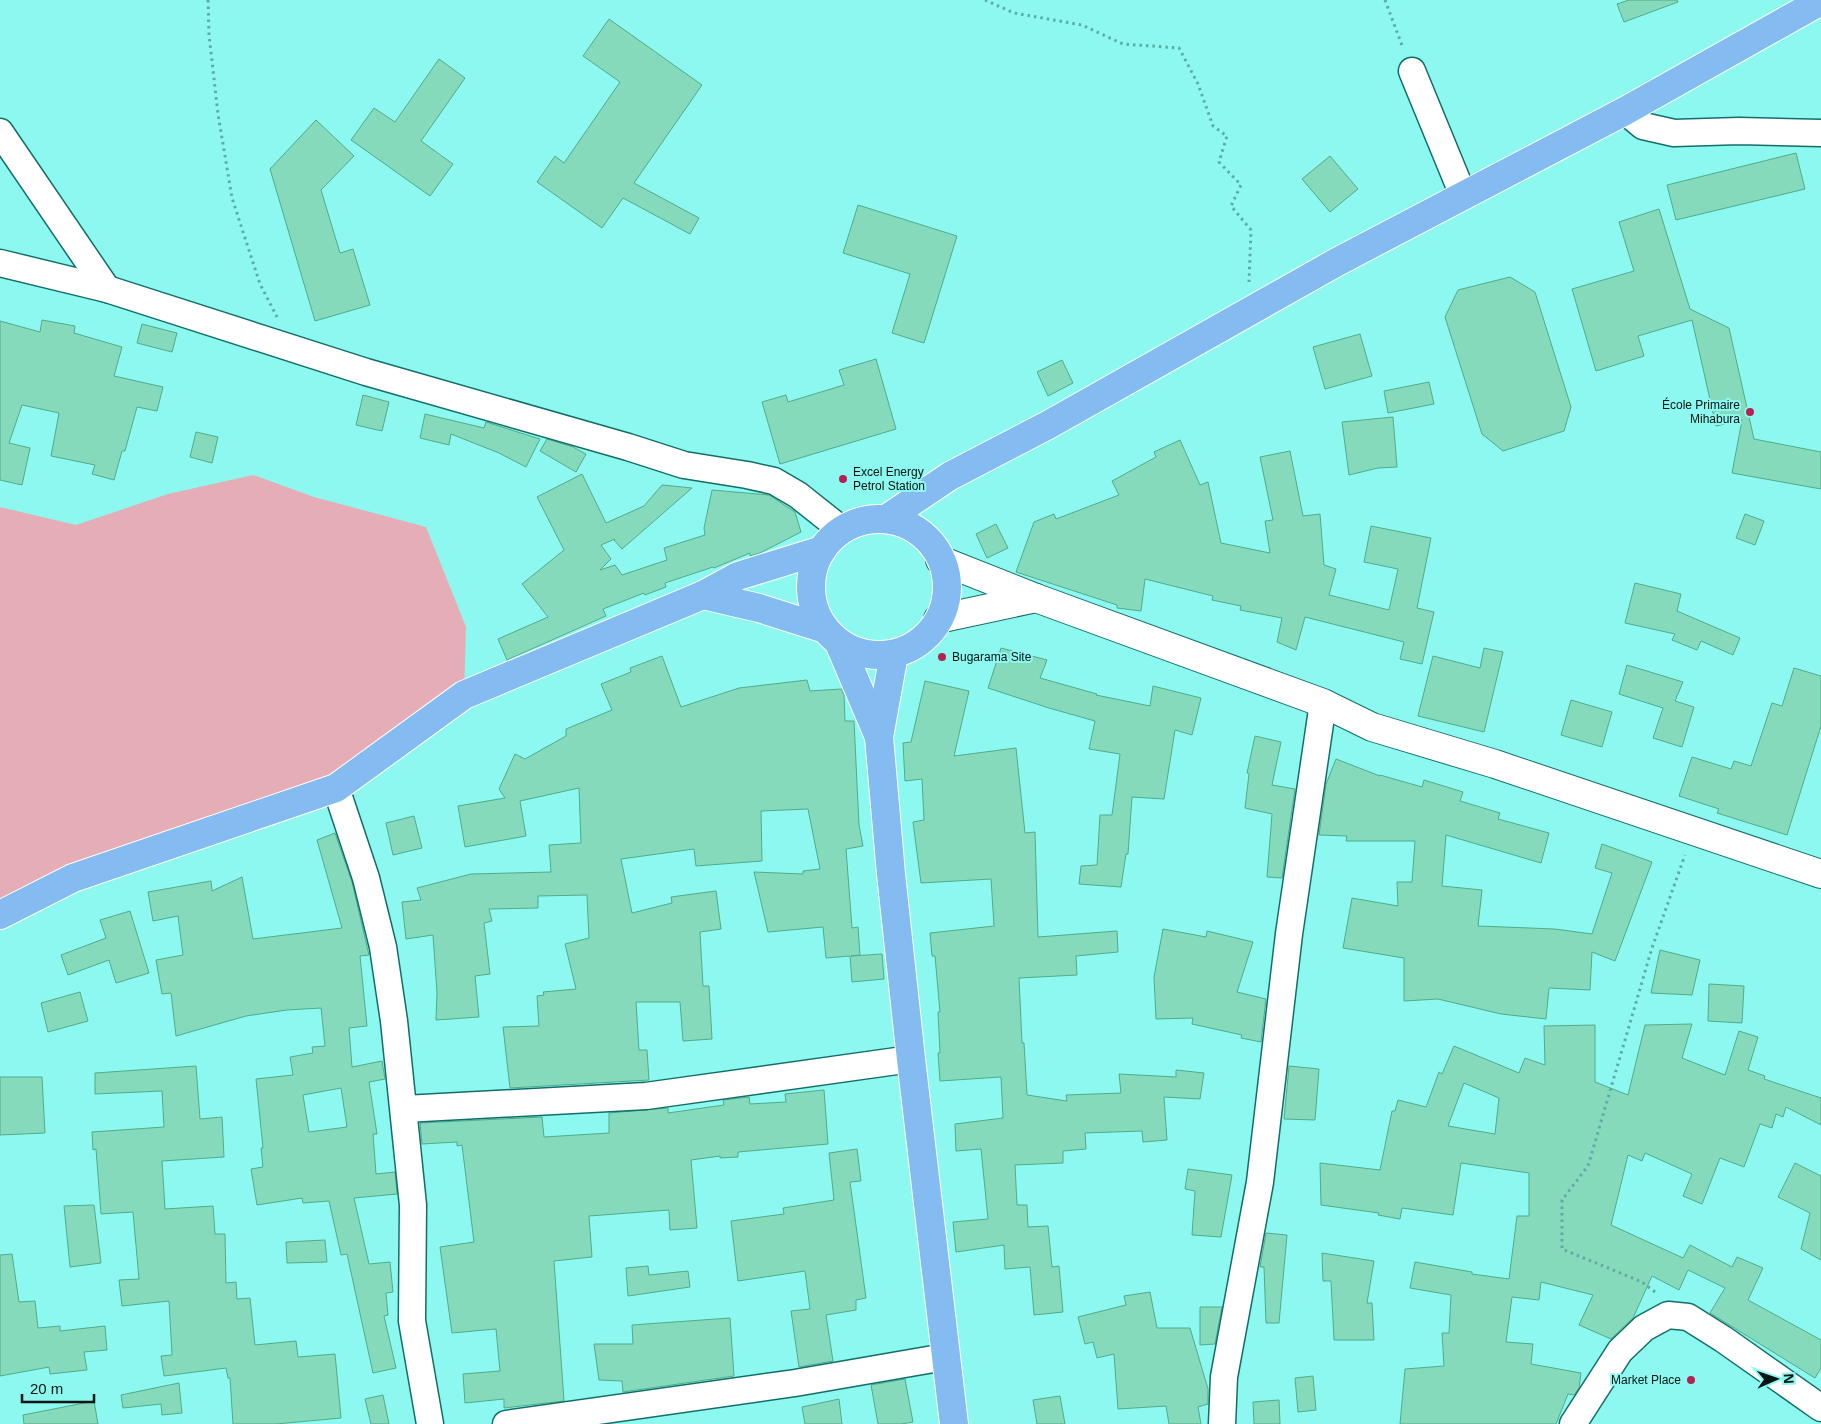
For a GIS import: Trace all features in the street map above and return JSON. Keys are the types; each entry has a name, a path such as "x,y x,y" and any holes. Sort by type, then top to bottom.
{"highway":[{"path":"886,519 950,476 1048,425 1337,262 1625,110 1821,1"},
{"path":"703,595 759,608 832,636 852,650 879,656 894,654 905,650 924,637 938,619 944,604 946,590 945,574 940,560 934,548 913,528 900,522 886,519 863,521 842,530 822,550 812,572 811,590 814,608 832,636 879,737"},
{"path":"0,915 73,878 336,788 464,695 703,595 738,576 822,550"},
{"path":"894,654 879,737 891,874 911,1059 954,1424"}],"main road":[{"path":"940,560 1036,598 1323,704 1372,727 1495,764 1821,874"},
{"path":"938,619 1036,598"}],"street":[{"path":"1412,70 1463,195"},
{"path":"1625,110 1643,126 1674,133 1739,131 1821,133"},
{"path":"0,132 107,289"},
{"path":"0,263 107,289 366,372 628,447 684,465 747,475 774,482 798,495 842,530"},
{"path":"1222,1424 1224,1377 1260,1182 1289,934 1323,704"},
{"path":"336,788 366,878 383,946 394,1021 413,1206 412,1321 430,1424"},
{"path":"404,1109 646,1096 911,1059"},
{"path":"1573,1424 1620,1352 1644,1328 1668,1315 1688,1317 1821,1408"},
{"path":"506,1424 795,1384 945,1356"}],"path":[{"path":"208,0 218,114 232,198 260,284 292,348"},
{"path":"985,0 1014,13 1082,25 1124,44 1179,48 1198,84 1213,126 1227,136 1219,162 1241,185 1231,206 1251,230 1248,312"},
{"path":"1385,0 1412,70"},
{"path":"1657,1294 1642,1282 1562,1249 1562,1200 1588,1166 1652,948 1675,879 1694,831"}],"shaded area":[{"path":"253,475 314,497 426,527 466,627 464,695 336,788 0,915 0,507 76,525 168,494"}],"building":[{"path":"1629,0 1677,0 1678,2 1624,22 1617,4"},
{"path":"609,19 702,85 634,183 699,218 690,234 623,198 602,228 537,182 555,156 564,163 620,82 583,56"},
{"path":"439,59 465,78 421,141 453,164 430,196 351,140 374,108 395,122"},
{"path":"316,120 354,156 321,190 340,253 353,249 370,305 315,321 270,169"},
{"path":"1796,153 1805,189 1676,220 1667,185"},
{"path":"1330,156 1358,189 1330,212 1302,179"},
{"path":"858,205 957,236 924,343 892,333 910,274 843,253"},
{"path":"1659,209 1690,309 1729,328 1754,439 1821,452 1821,489 1732,473 1742,420 1716,426 1692,320 1638,336 1644,356 1596,371 1572,289 1634,271 1619,222"},
{"path":"1510,277 1535,292 1571,407 1564,431 1503,451 1482,434 1445,317 1458,290"},
{"path":"42,320 75,326 74,333 122,347 114,376 163,387 157,411 137,407 125,451 122,451 114,480 92,474 95,465 51,456 59,413 22,405 9,443 30,448 22,485 0,480 0,321 40,332"},
{"path":"142,324 177,333 172,352 137,343"},
{"path":"1360,334 1372,376 1325,389 1313,347"},
{"path":"876,359 896,429 780,464 762,402 786,395 788,402 844,385 839,370"},
{"path":"1062,360 1073,383 1048,396 1037,372"},
{"path":"1429,382 1434,404 1388,413 1384,391"},
{"path":"363,395 389,402 382,431 356,425"},
{"path":"425,414 484,428 486,422 540,439 526,467 499,453 451,434 449,445 420,438"},
{"path":"1393,417 1397,467 1378,468 1349,475 1342,422"},
{"path":"196,432 218,437 212,463 190,457"},
{"path":"547,439 573,447 586,454 576,472 540,451"},
{"path":"1180,440 1200,485 1208,482 1221,543 1270,553 1265,521 1273,520 1260,457 1290,451 1303,516 1320,514 1324,565 1336,569 1329,595 1389,610 1398,569 1364,562 1371,526 1431,538 1417,608 1434,612 1422,664 1400,659 1404,642 1305,617 1296,650 1277,642 1282,618 1240,610 1241,606 1212,600 1213,596 1145,579 1141,611 1117,608 1117,605 1016,572 1034,522 1054,514 1056,519 1119,495 1112,481 1156,457 1154,452"},
{"path":"582,474 606,523 644,506 662,485 692,488 622,549 615,539 601,545 611,559 600,570 615,565 622,575 667,560 664,548 705,535 704,528 712,490 769,495 795,512 801,532 760,553 750,556 750,553 714,568 665,583 666,587 645,595 644,593 603,609 606,616 507,660 498,639 548,617 522,584 564,550 537,497"},
{"path":"1745,514 1764,521 1755,545 1736,538"},
{"path":"996,524 1008,548 987,558 976,534"},
{"path":"1635,583 1681,594 1677,611 1740,638 1733,655 1701,641 1697,650 1672,640 1675,634 1625,623"},
{"path":"1001,648 1047,660 1040,678 1096,695 1150,706 1153,686 1201,698 1192,735 1175,730 1164,799 1132,797 1128,854 1126,854 1121,887 1079,884 1081,866 1097,865 1100,815 1112,815 1120,754 1089,749 1095,721 988,688"},
{"path":"1484,648 1503,652 1484,732 1418,716 1433,656 1480,668"},
{"path":"662,656 681,707 739,688 807,680 810,691 841,689 844,695 845,721 854,721 859,825 863,846 846,849 852,928 858,927 860,955 851,956 882,954 884,979 852,982 850,956 826,958 823,927 768,932 754,872 803,874 803,871 820,869 808,809 761,811 762,861 696,866 694,849 621,859 632,913 672,903 671,897 716,891 721,929 700,932 703,986 709,986 712,1039 683,1041 680,1002 636,1002 639,1050 647,1050 649,1080 510,1088 503,1027 539,1026 537,996 544,995 543,992 576,989 565,944 589,938 587,895 538,896 538,908 489,909 492,921 484,923 490,974 475,976 479,1017 436,1020 437,993 433,935 406,939 402,902 421,900 417,888 471,874 551,872 549,845 581,843 579,788 520,801 526,836 465,847 458,806 505,798 499,789 515,754 525,759 566,736 566,729 612,710 601,684 631,672 630,668"},
{"path":"1627,665 1683,682 1675,701 1694,707 1682,747 1653,738 1663,708 1619,694"},
{"path":"1794,668 1821,676 1821,726 1787,835 1717,813 1719,809 1679,796 1692,757 1731,769 1734,761 1751,766 1772,703 1782,706"},
{"path":"925,681 969,691 954,756 1016,748 1025,833 1035,832 1038,937 1117,931 1118,952 1076,956 1077,975 1019,978 1027,1095 1067,1101 1066,1095 1121,1093 1119,1074 1176,1077 1176,1070 1204,1073 1200,1099 1164,1097 1167,1140 1143,1142 1142,1131 1085,1133 1086,1149 1063,1151 1063,1163 1015,1165 1017,1205 1027,1205 1028,1227 1048,1226 1052,1267 1059,1266 1063,1312 1034,1315 1030,1267 1005,1269 1004,1245 956,1252 953,1222 988,1219 981,1149 956,1151 955,1124 1003,1118 1001,1077 940,1081 938,1012 940,1012 935,956 932,956 930,933 994,926 991,879 921,883 913,822 924,820 922,779 905,781 903,743 911,742"},
{"path":"1571,700 1612,712 1602,747 1561,735"},
{"path":"1255,736 1281,742 1272,785 1295,789 1282,878 1267,877 1272,814 1245,808 1249,774 1247,773"},
{"path":"1336,759 1380,776 1422,787 1424,780 1463,792 1460,801 1500,813 1498,819 1549,833 1541,863 1446,835 1442,886 1482,890 1478,926 1555,929 1592,934 1612,873 1595,868 1602,844 1652,862 1615,961 1592,952 1590,990 1549,988 1546,1019 1501,1014 1438,999 1404,1001 1404,958 1343,948 1352,898 1398,906 1397,882 1412,882 1415,841 1346,841 1347,836 1319,835 1326,784"},
{"path":"414,816 422,848 393,855 386,823"},
{"path":"335,833 352,882 369,955 360,956 367,1026 349,1028 352,1067 382,1061 385,1079 369,1082 377,1134 373,1134 376,1174 395,1172 397,1194 354,1198 369,1264 390,1262 393,1292 386,1293 388,1315 384,1316 396,1368 373,1373 347,1254 341,1255 329,1201 303,1203 302,1198 257,1205 251,1169 263,1167 261,1148 263,1148 256,1079 293,1075 290,1057 313,1053 312,1047 325,1046 321,1008 287,1010 246,1016 176,1036 171,993 162,994 156,960 183,955 178,916 153,921 148,892 211,881 212,891 242,877 253,939 342,928 317,840","holes":["341,1088 347,1127 309,1132 303,1095"]},
{"path":"130,911 149,973 116,983 109,960 68,975 61,955 106,938 100,920"},
{"path":"1163,929 1206,937 1207,931 1253,942 1237,992 1266,999 1261,1042 1241,1038 1242,1035 1192,1024 1193,1018 1156,1019 1154,977"},
{"path":"1660,950 1700,960 1692,995 1651,993"},
{"path":"1709,984 1744,986 1742,1023 1708,1021"},
{"path":"80,992 88,1021 48,1032 41,1003"},
{"path":"1692,1024 1682,1058 1725,1075 1739,1031 1758,1037 1748,1070 1765,1076 1764,1079 1821,1098 1821,1125 1786,1107 1783,1117 1776,1114 1772,1128 1760,1124 1744,1167 1720,1158 1702,1204 1683,1196 1692,1174 1645,1153 1642,1161 1628,1155 1611,1225 1683,1258 1690,1245 1732,1267 1737,1257 1763,1268 1748,1300 1821,1340 1821,1368 1815,1378 1710,1313 1725,1288 1688,1270 1679,1290 1652,1276 1633,1318 1611,1339 1579,1325 1593,1295 1541,1282 1539,1300 1512,1297 1506,1342 1533,1344 1531,1364 1581,1373 1579,1388 1574,1395 1568,1394 1556,1424 1400,1424 1405,1369 1444,1366 1442,1333 1449,1333 1451,1295 1410,1288 1415,1262 1472,1272 1472,1274 1509,1279 1517,1216 1529,1216 1529,1173 1461,1163 1453,1215 1402,1208 1400,1219 1378,1215 1379,1213 1321,1205 1320,1163 1380,1170 1392,1111 1395,1111 1398,1100 1426,1107 1439,1072 1442,1074 1454,1046 1519,1073 1525,1058 1545,1065 1544,1026 1595,1025 1595,1082 1628,1095 1645,1025","holes":["1464,1083 1499,1098 1495,1134 1448,1126"]},
{"path":"196,1066 200,1119 222,1117 224,1157 162,1161 165,1209 213,1206 215,1234 225,1234 226,1283 236,1282 237,1299 250,1298 255,1345 296,1341 298,1357 335,1354 341,1418 276,1424 233,1424 230,1378 228,1378 226,1368 164,1376 161,1356 172,1355 169,1301 122,1306 119,1280 139,1279 133,1212 101,1214 96,1149 93,1150 92,1132 164,1127 162,1091 95,1094 95,1073"},
{"path":"1289,1066 1319,1069 1315,1120 1284,1119"},
{"path":"0,1077 42,1077 45,1133 0,1135"},
{"path":"824,1090 828,1144 738,1152 738,1157 720,1158 720,1156 691,1160 697,1228 670,1230 669,1210 589,1216 592,1257 554,1261 564,1401 504,1408 504,1399 465,1403 463,1374 500,1371 496,1329 452,1333 440,1247 474,1242 462,1145 457,1146 457,1142 422,1144 420,1123 542,1117 544,1137 609,1133 609,1113 668,1108 668,1113 724,1105 723,1100 749,1097 750,1104 786,1102 785,1094"},
{"path":"857,1149 861,1181 850,1182 866,1298 856,1300 856,1310 826,1315 833,1361 799,1367 791,1311 810,1309 805,1271 738,1281 731,1221 784,1214 783,1208 834,1200 829,1153"},
{"path":"1795,1163 1821,1176 1821,1260 1801,1249 1810,1213 1778,1197"},
{"path":"1188,1169 1232,1175 1221,1237 1192,1235 1195,1191 1185,1189"},
{"path":"94,1205 101,1263 70,1267 64,1206"},
{"path":"1266,1233 1287,1235 1279,1323 1266,1323 1264,1267 1260,1267"},
{"path":"325,1240 327,1262 287,1263 286,1242"},
{"path":"1322,1253 1374,1261 1367,1303 1372,1303 1374,1340 1334,1340 1331,1281 1323,1281"},
{"path":"12,1254 19,1302 35,1301 38,1328 60,1326 60,1331 105,1326 107,1350 84,1352 87,1370 50,1374 49,1367 0,1376 0,1255"},
{"path":"648,1266 649,1275 688,1271 690,1287 628,1296 626,1268"},
{"path":"1150,1292 1157,1328 1190,1328 1208,1389 1208,1404 1198,1407 1201,1424 1169,1424 1166,1406 1118,1409 1114,1354 1097,1358 1093,1342 1085,1344 1078,1317 1126,1305 1124,1296"},
{"path":"1200,1307 1222,1307 1215,1344 1200,1345"},
{"path":"730,1318 734,1376 623,1392 622,1381 599,1380 594,1344 633,1344 632,1325"},
{"path":"1313,1376 1316,1410 1298,1412 1295,1378"},
{"path":"905,1379 913,1422 878,1424 871,1385"},
{"path":"179,1383 182,1413 162,1415 161,1404 123,1408 121,1395"},
{"path":"383,1395 389,1424 371,1424 365,1399"},
{"path":"1060,1396 1065,1424 1037,1424 1033,1400"},
{"path":"839,1399 842,1424 805,1424 802,1407"},
{"path":"1279,1400 1280,1424 1254,1424 1253,1402"},
{"path":"94,1401 98,1424 24,1424 23,1415"}],"place":[{"name":"École Primaire Mihabura","path":"1750,412"},
{"name":"Excel Energy Petrol Station","path":"843,479"},
{"name":"Bugarama Site","path":"942,657"},
{"name":"Market Place","path":"1691,1380"}]}
